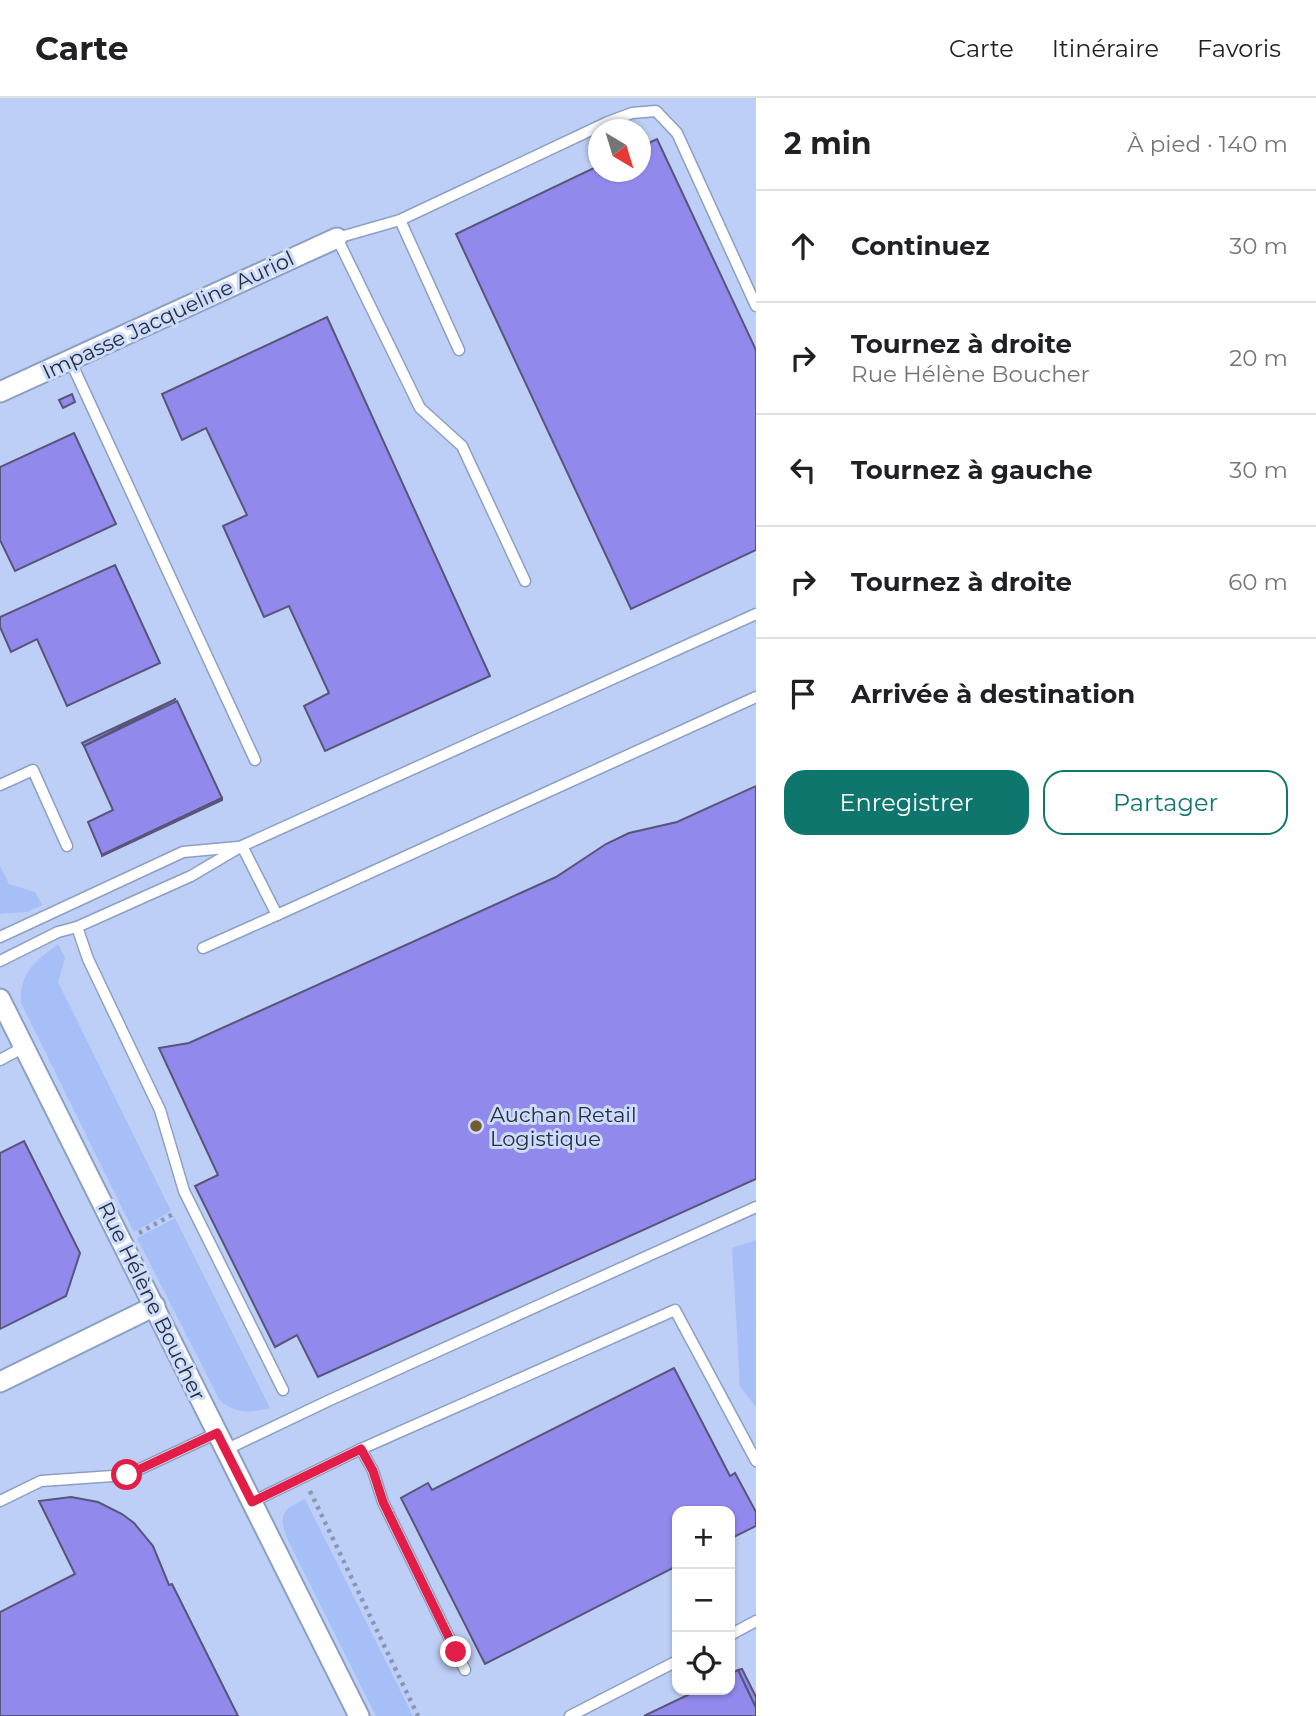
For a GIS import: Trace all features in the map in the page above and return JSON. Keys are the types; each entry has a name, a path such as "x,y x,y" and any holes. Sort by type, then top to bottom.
{"street":[{"name":"Impasse Jacqueline Auriol","path":"0,392 337,238"},
{"name":"Rue Hélène Boucher","path":"0,999 359,1716"},
{"path":"0,1382 155,1306"}],"lane":[{"path":"525,581 462,446 419,408 337,238 400,220 608,122 632,113 656,111 677,133 756,306"},
{"path":"400,220 459,350"},
{"path":"70,360 255,760"},
{"path":"0,961 58,932 77,927 191,876 242,846 756,614"},
{"path":"203,948 756,696"},
{"path":"0,785 33,770 67,846"},
{"path":"242,846 277,915"},
{"path":"0,937 183,852 242,846"},
{"path":"77,927 88,959 160,1110 184,1191 284,1390"},
{"path":"0,1060 24,1047"},
{"path":"0,1501 41,1481 127,1475 330,1400 756,1207"},
{"path":"252,1502 361,1449 675,1310 756,1461"},
{"path":"361,1449 373,1471 383,1502 465,1670"},
{"path":"734,1632 756,1621"},
{"path":"570,1716 672,1664"}],"path":[{"path":"136,1234 175,1213"},
{"path":"306,1476 313,1501 418,1716"}],"shaded area":[{"path":"0,866 9,884 35,892 42,905 27,912 0,914"},
{"path":"58,944 65,958 58,982 171,1211 134,1232 21,1003 26,975 36,962"},
{"path":"175,1218 270,1408 244,1411 220,1401 137,1238"},
{"path":"756,1240 756,1407 740,1386 732,1248"},
{"path":"305,1499 413,1716 376,1716 286,1536 283,1522 285,1513"}],"building":[{"path":"657,139 756,350 756,550 631,609 456,234 588,171 588,182 651,182 651,142"},
{"path":"327,317 490,676 325,751 304,706 329,693 289,606 264,617 223,526 247,515 206,428 182,440 162,394"},
{"path":"72,394 75,402 63,408 59,400"},
{"path":"74,433 116,524 15,571 0,540 0,467"},
{"path":"115,565 160,663 67,706 37,639 11,652 0,627 0,617"},
{"path":"176,699 84,746 82,743"},
{"path":"177,701 222,798 102,855 88,822 113,810 84,746"},
{"name":"Auchan Retail Logistique","path":"756,786 756,1179 318,1377 297,1335 275,1347 195,1186 218,1175 159,1048 189,1043 556,877 606,844 629,833 677,822"},
{"path":"222,800 102,856 102,855"},
{"path":"24,1141 80,1253 66,1296 0,1329 0,1153"},
{"path":"674,1368 730,1476 735,1473 756,1512 756,1526 735,1536 735,1506 672,1506 672,1569 485,1664 401,1498 428,1483 432,1490"},
{"path":"71,1497 98,1502 122,1514 134,1523 153,1546 169,1585 172,1584 238,1716 0,1716 0,1612 75,1574 39,1501"},
{"path":"742,1669 756,1697 756,1708 738,1670"},
{"path":"738,1670 756,1708 756,1716 644,1716 688,1695 735,1695 735,1672"}],"place":[{"name":"Auchan Retail Logistique","path":"476,1126"}],"route":[{"path":"127,1475 217,1433 252,1502 361,1449 373,1471 383,1502 456,1652"}]}
